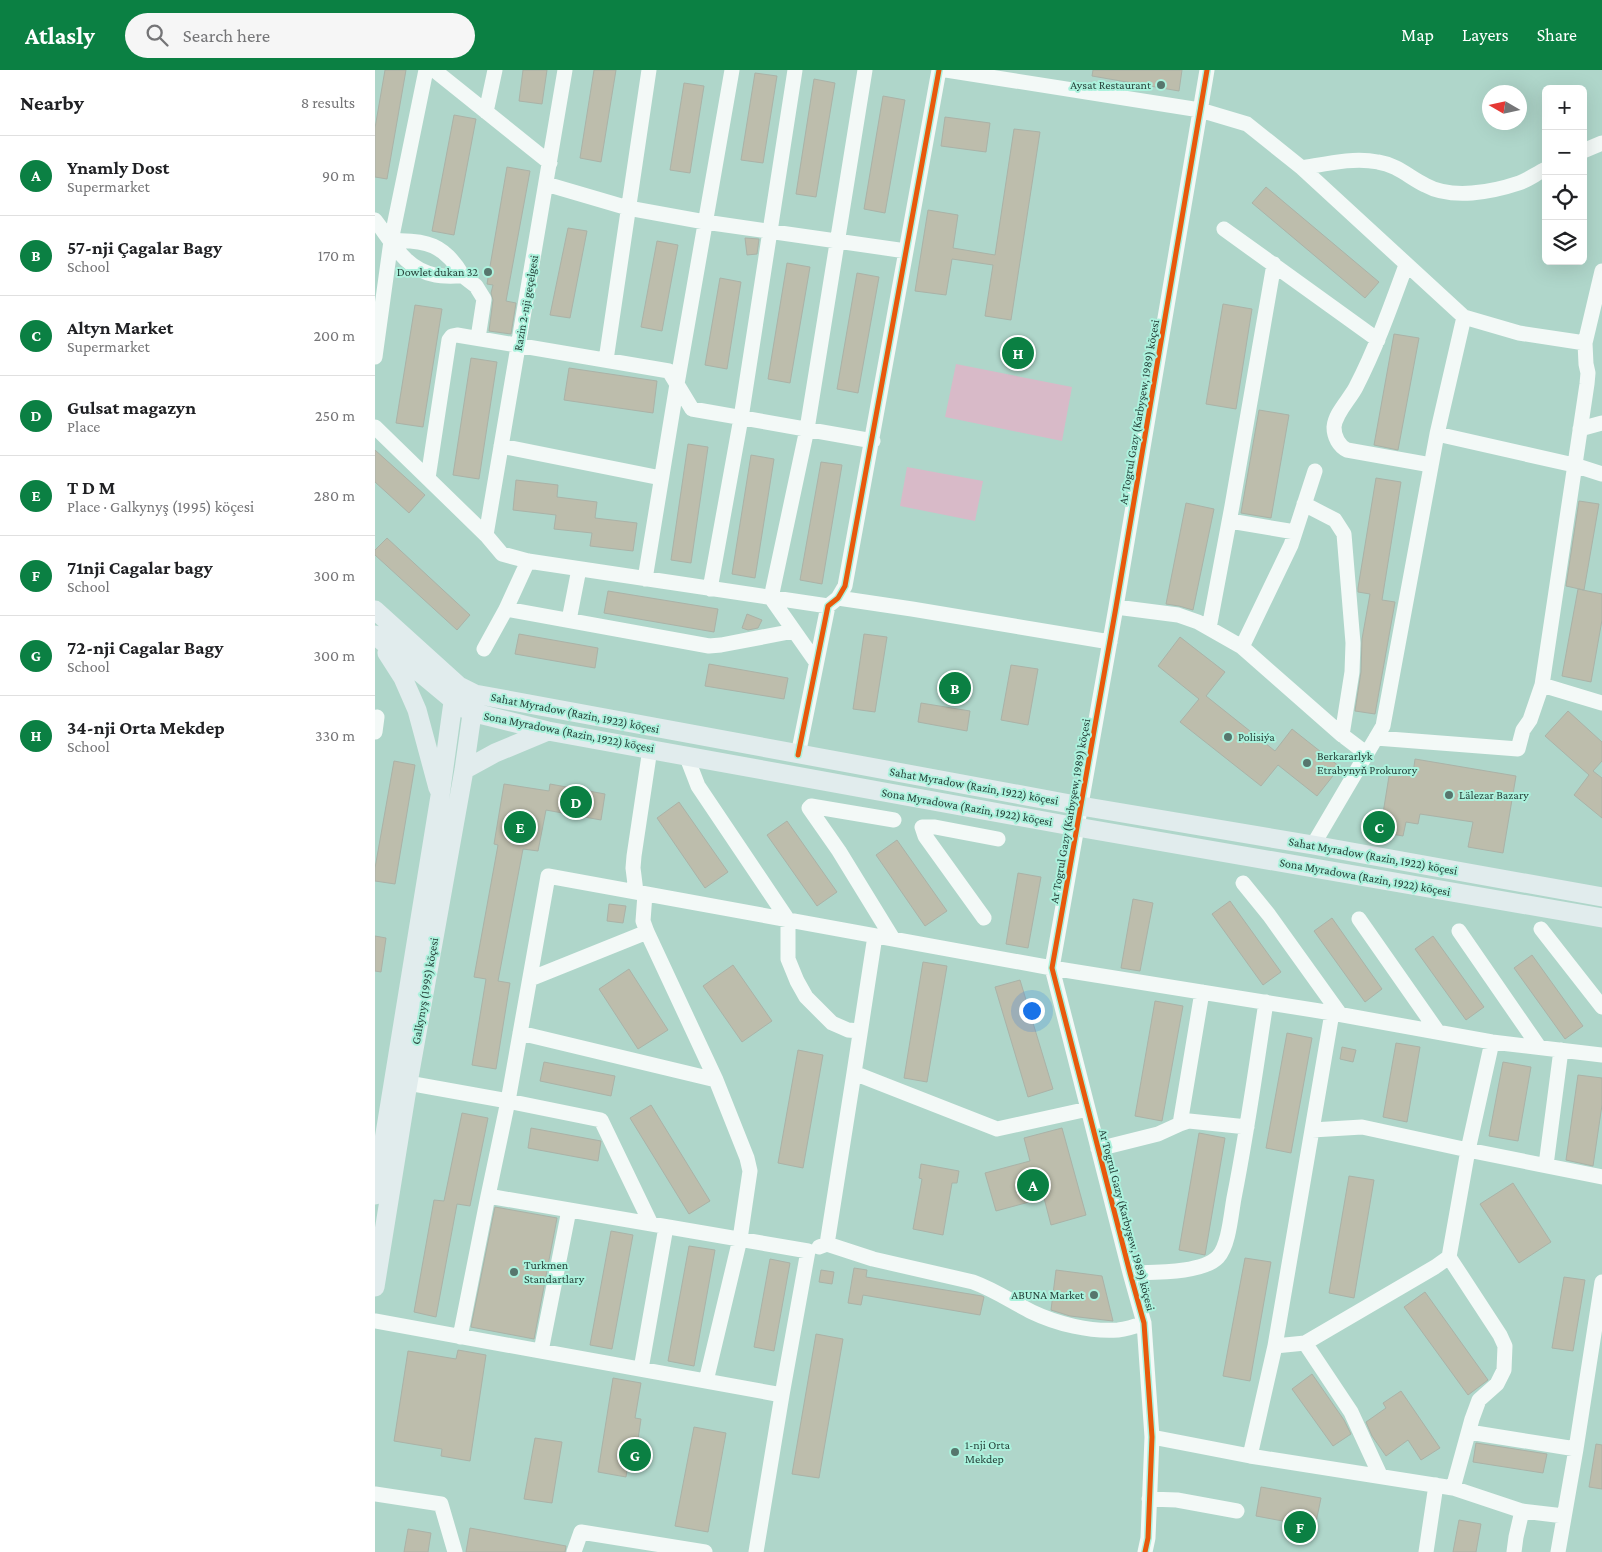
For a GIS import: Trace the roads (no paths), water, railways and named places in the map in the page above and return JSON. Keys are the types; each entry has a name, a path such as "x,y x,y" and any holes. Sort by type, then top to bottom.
{"main road":[{"path":"375,610 465,699"},
{"path":"376,636 465,699"},
{"path":"376,636 403,678 417,710 440,796"},
{"name":"Sona Myradowa (Razin, 1922) köçesi","path":"465,699 548,731 1077,827 1602,918"},
{"name":"Sahat Myradow (Razin, 1922) köçesi","path":"465,699 799,755 1602,897"},
{"name":"Galkynyş (1995) köçesi","path":"375,1287 408,1082 464,770 465,699"},
{"name":"Galkynyş (1995) köçesi","path":"375,1196 440,796 465,699"},
{"path":"464,770 495,753 548,731"},
{"path":"1568,891 1602,890"},
{"path":"1563,912 1602,923"}],"street":[{"path":"375,357 391,241 426,70"},
{"path":"434,70 550,163"},
{"path":"486,112 495,70"},
{"name":"Razin 2-nji geçelgesi","path":"486,535 565,70"},
{"path":"606,360 649,70"},
{"path":"645,579 732,70"},
{"path":"710,589 741,418 795,70"},
{"path":"816,662 771,598 807,429 865,70"},
{"path":"799,755 816,662 833,602 845,586 873,441 939,70"},
{"path":"946,70 1200,110 1247,124 1302,168 1464,317 1519,333 1585,343"},
{"name":"Ar Togrul Gazy (Karbyşew, 1989) köçesi","path":"1145,1552 1148,1538 1152,1437 1144,1323 1052,968 1110,642 1207,70"},
{"path":"1587,149 1602,143"},
{"path":"1302,168 1365,160 1379,162 1395,166 1426,186 1456,193 1490,190 1520,183 1542,171"},
{"path":"546,184 628,208 705,222 907,251"},
{"path":"375,220 405,261 416,269 436,276 463,276"},
{"path":"1224,229 1377,340"},
{"path":"391,241 414,240 435,247 453,260 463,276 476,286 484,299 478,338"},
{"path":"1209,628 1230,520 1274,264"},
{"path":"1406,265 1377,340 1356,387 1337,418 1334,428 1336,438 1342,447 1347,450 1431,465"},
{"path":"1376,738 1518,749 1523,730 1530,720 1542,685 1588,373 1585,364 1585,343 1602,271"},
{"path":"1313,845 1383,726 1437,434 1464,317"},
{"path":"428,478 449,340 452,336 457,335 669,371 692,409 873,441"},
{"path":"1580,429 1602,423"},
{"path":"375,428 486,535 502,554 579,569 771,598 921,610 1110,642"},
{"path":"1437,434 1574,465 1602,474"},
{"path":"501,446 661,478"},
{"path":"1242,647 1291,545 1315,471"},
{"path":"1304,504 1335,520 1344,534 1353,643 1342,735"},
{"path":"1230,520 1295,532"},
{"path":"484,649 506,609 528,560"},
{"path":"569,620 579,569"},
{"path":"1116,607 1178,615 1199,622 1242,647 1342,735 1367,754"},
{"path":"506,609 709,646 794,631"},
{"path":"1542,685 1602,703"},
{"path":"650,749 633,868 640,893 643,920 716,1080 747,1158 750,1171 740,1240 706,1381"},
{"path":"686,755 698,786 787,920 788,959 806,997 832,1024 848,1030 860,1031"},
{"path":"893,939 839,850 809,808 811,806 895,820"},
{"path":"984,918 925,836 922,828 935,827 998,839"},
{"path":"460,1337 508,1101 548,876 1052,968 1266,1002 1492,1042 1602,1055"},
{"path":"1243,883 1269,915 1336,1014 1312,1130 1275,1346 1250,1456"},
{"path":"1359,919 1438,1032"},
{"path":"1541,929 1602,1007"},
{"path":"1459,931 1539,1047"},
{"path":"530,978 647,932"},
{"path":"827,1244 875,936"},
{"path":"1180,1124 1202,992"},
{"path":"1130,1273 1179,1271 1195,1268 1207,1264 1220,1254 1227,1238 1247,1127 1266,1002"},
{"path":"520,1033 716,1080"},
{"path":"1453,1488 1479,1400 1497,1384 1504,1370 1505,1346 1500,1335 1449,1257 1468,1150 1492,1042"},
{"path":"1546,1165 1561,1050"},
{"path":"854,1074 997,1129 1088,1109"},
{"path":"408,1082 601,1120 659,1226 641,1369"},
{"path":"1098,1149 1158,1134 1189,1122 1247,1127"},
{"path":"1312,1130 1362,1127 1602,1177"},
{"path":"488,1196 808,1251 827,1244 873,1259 988,1287 1032,1312 1058,1322 1100,1330 1120,1330 1144,1323"},
{"path":"541,1351 569,1210"},
{"path":"756,1552 808,1251"},
{"path":"1275,1346 1305,1343 1449,1257"},
{"path":"1557,1552 1576,1449 1602,1282"},
{"path":"375,1321 782,1395"},
{"path":"1305,1343 1351,1412 1379,1476"},
{"path":"1469,1432 1576,1449"},
{"path":"1152,1437 1250,1456 1453,1488 1522,1511 1564,1516"},
{"path":"1426,1552 1437,1485"},
{"path":"375,1494 441,1504 455,1552"},
{"path":"1149,1499 1177,1500 1237,1511"},
{"path":"1514,1552 1522,1511"},
{"path":"441,1552 447,1525"},
{"path":"575,1552 581,1532 705,1552"}],"place":[{"name":"Aysat Restaurant","path":"1161,85"},
{"name":"Dowlet dukan 32","path":"488,272"},
{"name":"34-nji Orta Mekdep","path":"1018,353"},
{"name":"57-nji Çagalar Bagy","path":"955,688"},
{"name":"Polisiýa","path":"1228,737"},
{"name":"Berkararlyk Etrabynyň Prokurory","path":"1307,763"},
{"name":"Lälezar Bazary","path":"1449,795"},
{"name":"Gulsat magazyn","path":"576,802"},
{"name":"T D M","path":"520,827"},
{"name":"Altyn Market","path":"1379,827"},
{"name":"Ynamly Dost","path":"1033,1185"},
{"name":"Turkmen Standartlary","path":"514,1272"},
{"name":"ABUNA Market","path":"1094,1295"},
{"name":"1-nji Orta Mekdep","path":"955,1452"},
{"name":"72-nji Cagalar Bagy","path":"635,1455"},
{"name":"71nji Cagalar bagy","path":"1300,1527"}]}
